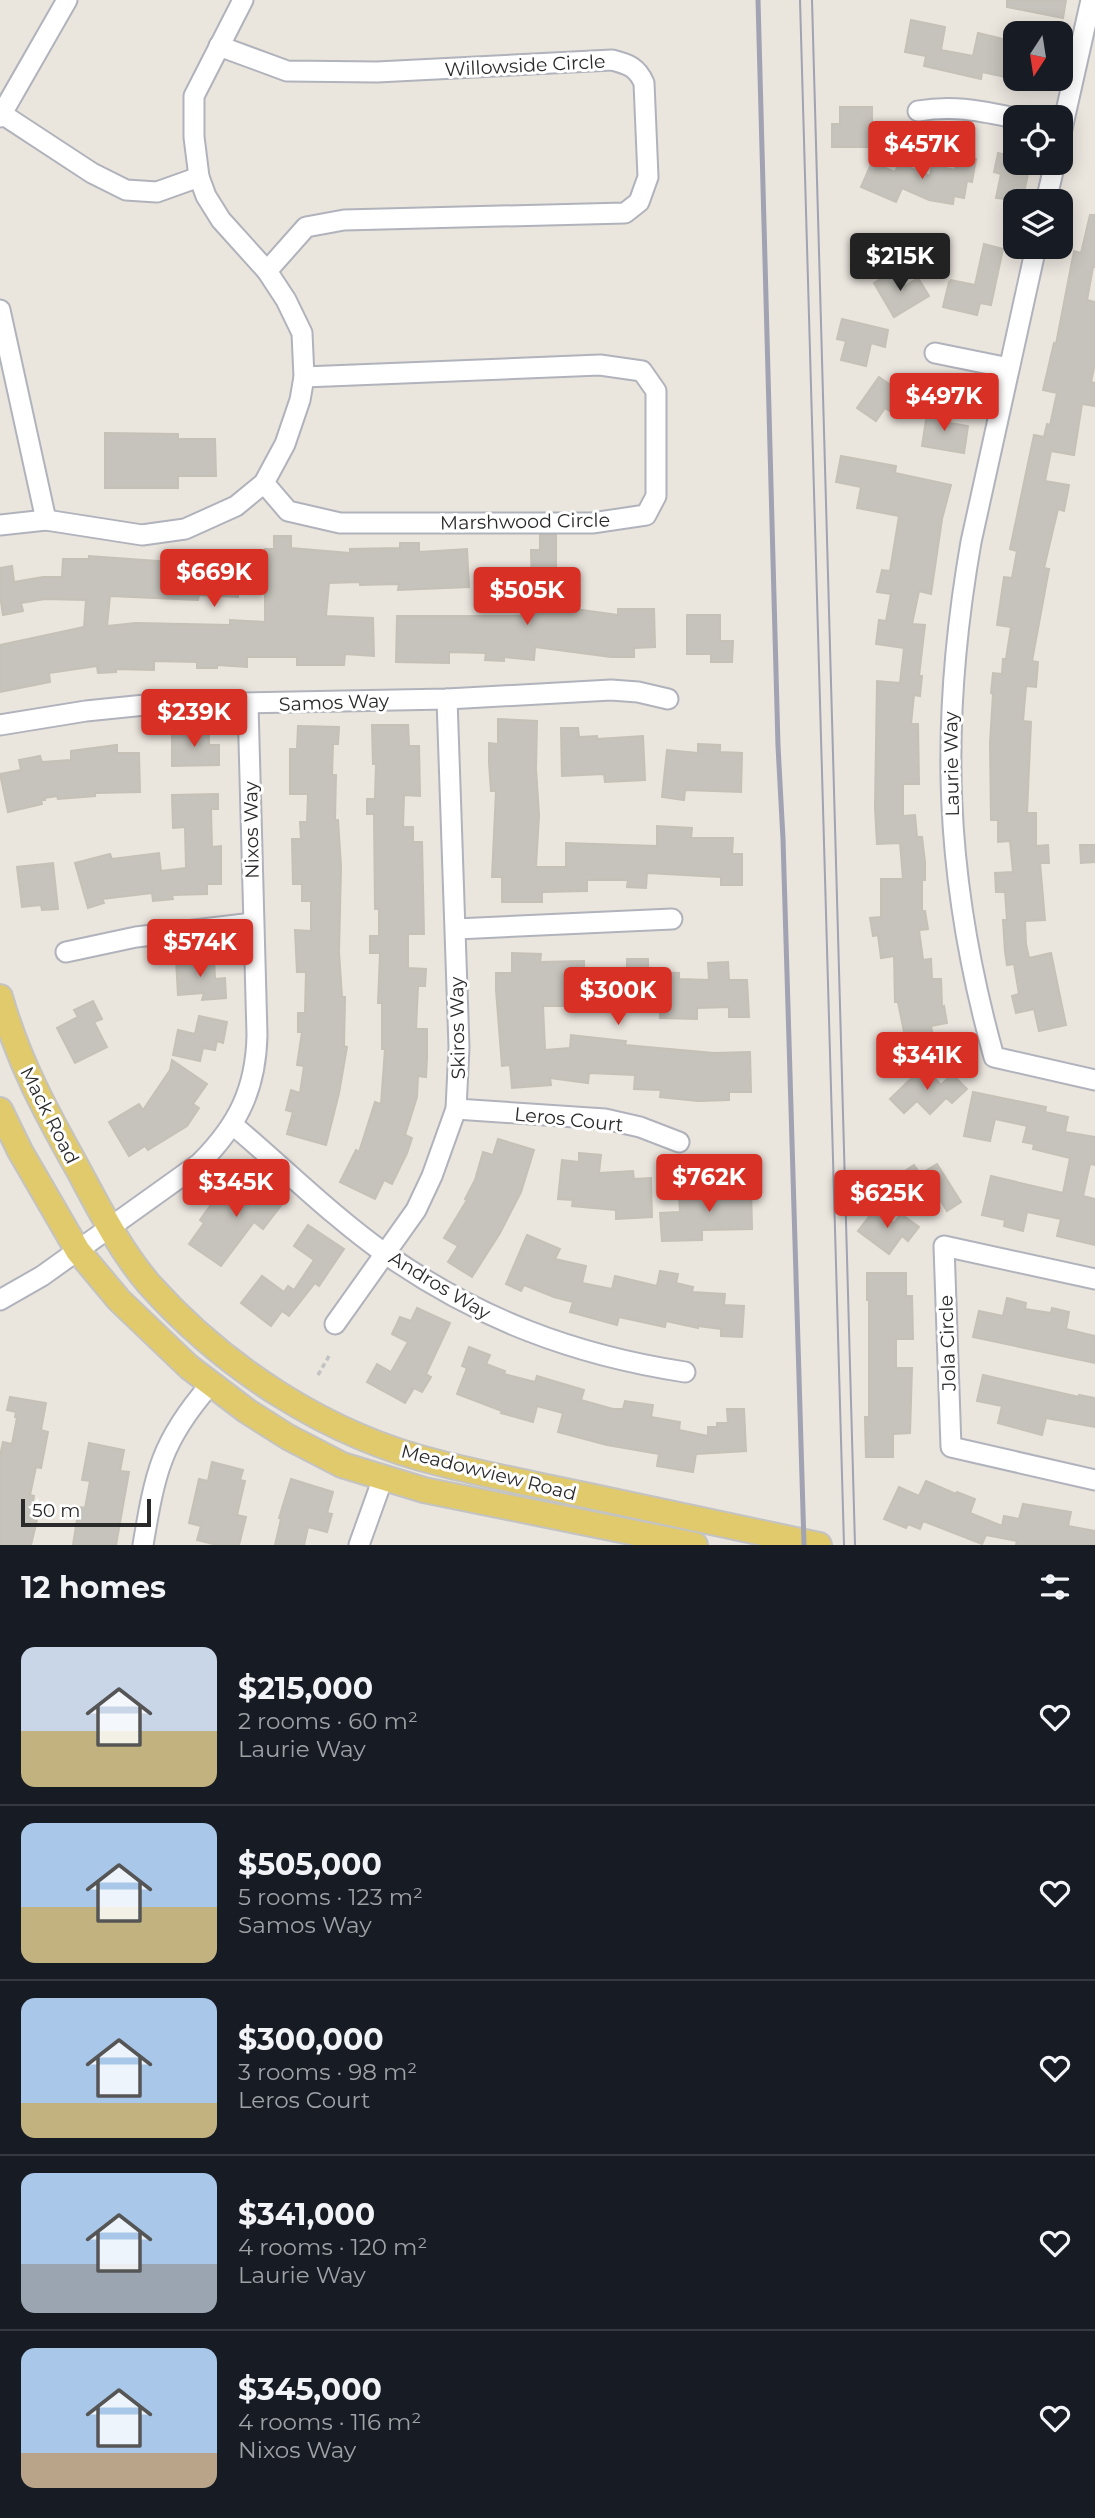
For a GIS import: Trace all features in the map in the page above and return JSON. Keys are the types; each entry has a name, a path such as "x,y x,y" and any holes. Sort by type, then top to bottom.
{"main road":[{"name":"Mack Road","path":"0,997 33,1088 110,1229"},
{"path":"0,1110 20,1151 78,1251"},
{"name":"Meadowview Road","path":"110,1229 148,1282 213,1345 267,1385 345,1431 437,1463 819,1545"},
{"name":"Meadowview Road","path":"78,1251 153,1335 210,1385 288,1437 342,1465 424,1490 695,1545"}],"street":[{"path":"67,0 1,115 92,173 125,190 158,192 199,177"},
{"path":"0,525 46,520 142,535 185,529 236,506 264,483 285,444 300,400 304,377 302,333 286,300 267,271 221,220 206,197 199,177 194,137 194,96 243,0"},
{"path":"1067,105 1091,0"},
{"name":"Willowside Circle","path":"219,46 287,71 377,72 612,60 631,65 640,73 644,83 648,177 639,201 625,213 344,220 306,227 267,271"},
{"path":"918,111 943,107 965,108 1003,116"},
{"name":"Laurie Way","path":"1033,259 971,542 955,646 949,756 955,866 965,939 994,1057 1095,1080"},
{"path":"0,310 4,348 18,384 46,520"},
{"path":"935,354 1009,368"},
{"name":"Marshwood Circle","path":"264,483 288,511 341,523 592,523 646,515 656,496 656,391 642,371 600,365 304,377"},
{"name":"Samos Way","path":"0,725 86,711 145,705 447,699 611,690 638,692 668,699"},
{"name":"Skiros Way","path":"335,1324 415,1210 432,1176 456,1109 459,1047 447,699"},
{"name":"Nixos Way","path":"0,1300 43,1276 200,1163 233,1125 252,1083 257,1055 248,704"},
{"path":"456,929 672,919"},
{"path":"66,952 136,937 253,923"},
{"name":"Leros Court","path":"456,1109 605,1119 640,1127 679,1142"},
{"name":"Andros Way","path":"233,1125 385,1253 437,1288 536,1336 588,1353 642,1366 685,1372"},
{"name":"Jola Circle","path":"1095,1279 944,1246 951,1447 1095,1480"},
{"path":"143,1545 153,1484 162,1457 189,1409 210,1385"},
{"path":"359,1545 383,1478"}],"path":[{"path":"318,1375 329,1356"}],"building":[{"path":"1007,0 1066,0 1063,18 1007,7"},
{"path":"911,20 945,27 941,50 973,56 978,33 1003,39 1003,76 982,72 981,79 924,66 926,56 905,52"},
{"path":"840,107 872,107 872,147 832,147 832,124 840,124"},
{"path":"998,153 1003,154 1003,175 1028,175 1025,189 1003,189 1003,199 996,198 1001,174 994,172"},
{"path":"957,156 976,159 972,182 967,181 964,198 954,196 953,204 929,200 902,188 896,202 861,187 872,162 895,172 899,163 930,176 932,165 955,170"},
{"path":"1090,215 1095,215 1095,267 1087,300 1095,302 1095,363 1091,382 1095,383 1095,406 1082,404 1074,455 1051,451 1045,481 1069,485 1064,511 1058,509 1044,568 1049,569 1032,661 1038,662 1036,687 1026,686 1023,721 1031,722 1027,813 1036,813 1036,846 1048,845 1049,863 1040,863 1045,920 1025,921 1026,944 1029,958 1051,953 1066,1025 1039,1031 1034,1009 1016,1013 1012,996 1019,994 1014,964 1007,965 1005,952 1005,892 996,892 995,873 1013,872 1010,841 998,842 998,820 991,820 991,693 993,673 1002,674 1011,627 997,625 1004,577 1012,578 1017,551 1010,549 1034,435 1044,437 1047,424 1050,425 1057,393 1043,390 1054,343 1056,344 1074,251 1081,253"},
{"path":"984,244 1003,249 991,305 980,303 977,315 943,307 951,280 975,285"},
{"path":"895,270 905,286 918,278 929,296 894,317 874,283"},
{"path":"842,319 888,330 885,347 871,343 866,366 841,360 846,341 837,339"},
{"path":"879,377 913,400 900,418 885,408 876,421 857,408"},
{"path":"928,407 946,410 944,422 968,426 964,453 922,446"},
{"path":"105,433 178,434 178,439 215,439 216,476 178,476 178,488 105,488"},
{"path":"841,456 896,466 895,473 951,485 942,519 931,594 919,591 912,624 925,625 919,676 922,676 920,696 914,695 911,724 918,724 919,784 903,784 903,816 915,815 917,837 922,837 925,862 922,911 925,911 928,929 919,930 923,960 931,959 932,979 941,979 942,1007 944,1006 947,1023 931,1026 935,1048 902,1054 899,1038 905,1037 898,1002 895,1002 894,956 881,958 878,935 873,936 870,918 881,917 881,879 903,879 900,843 877,844 875,808 877,681 900,683 904,648 876,644 879,620 886,621 891,594 877,592 882,570 890,571 899,516 857,508 861,487 836,482"},
{"path":"540,535 556,535 556,570 552,570 553,606 618,615 618,609 654,609 655,647 634,648 634,657 611,657 535,647 534,660 504,657 504,661 485,660 486,653 449,652 449,663 396,662 397,616 533,616 536,586 532,586 531,550 540,550"},
{"path":"274,536 291,536 291,548 350,553 350,549 400,548 400,543 419,543 419,552 467,549 469,587 398,590 399,584 329,583 326,616 373,618 374,656 345,654 344,665 297,665 297,657 247,657 247,667 217,665 217,668 197,668 197,662 154,661 154,670 116,669 116,672 98,673 97,666 49,673 50,682 0,692 0,645 84,627 86,600 45,599 21,603 23,611 3,615 0,568 12,566 14,582 62,577 63,559 89,559 89,556 172,562 172,555 240,556 238,597 199,595 198,600 110,596 107,626 136,623 230,625 230,620 265,622 265,549 274,549"},
{"path":"687,615 720,615 720,641 733,641 732,662 711,662 711,654 687,654"},
{"path":"498,719 537,721 539,815 536,867 566,867 566,843 657,846 657,826 692,828 691,838 733,838 732,854 742,854 742,885 721,885 721,877 647,873 646,888 627,887 628,880 587,880 587,891 542,892 542,902 502,902 502,877 492,877 496,791 491,791 489,763 489,743 498,744"},
{"path":"372,725 408,725 409,746 419,746 420,796 404,795 403,827 413,827 413,842 422,842 424,934 408,934 408,968 426,969 425,986 418,986 416,1029 427,1029 426,1077 418,1076 417,1097 405,1135 412,1138 392,1184 384,1180 375,1199 340,1182 356,1150 359,1152 375,1102 381,1104 385,1049 382,1049 382,1003 378,1003 380,953 370,953 370,936 379,936 379,909 375,909 374,814 367,814 367,799 375,799 376,764 373,764"},
{"path":"298,726 339,727 338,744 333,744 332,775 336,775 335,820 338,820 341,866 339,952 342,997 345,997 344,1046 347,1047 326,1145 287,1134 293,1112 286,1110 291,1090 300,1093 304,1066 297,1065 302,1032 298,1032 298,1013 305,1013 306,972 297,972 295,930 311,931 311,901 302,901 302,884 293,884 292,839 301,839 300,822 307,822 308,794 290,794 290,749 297,749"},
{"path":"561,728 578,728 579,737 597,736 597,739 643,736 645,780 605,782 604,774 562,776"},
{"path":"209,730 209,745 219,745 219,765 172,766 172,731"},
{"path":"698,744 720,745 720,752 742,753 741,792 685,790 684,800 662,797 667,750 698,753"},
{"path":"117,745 117,753 139,753 140,792 95,793 95,796 58,799 57,796 41,800 42,804 8,812 0,774 21,770 19,760 40,756 42,762 71,760 71,751"},
{"path":"218,794 218,809 211,809 212,847 221,846 221,884 207,884 207,894 172,895 173,899 153,901 152,893 102,899 104,903 88,908 75,863 110,854 112,859 159,853 161,871 186,868 185,827 173,828 172,795"},
{"path":"1080,845 1095,845 1095,862 1081,863"},
{"path":"53,863 58,909 42,910 41,905 22,907 17,867"},
{"path":"512,953 541,954 540,962 584,961 584,978 611,977 611,968 627,968 627,959 648,959 648,972 679,973 679,979 709,980 708,963 728,962 729,980 747,980 749,1017 729,1017 729,1007 697,1008 697,1019 660,1018 660,1006 543,1006 545,1050 570,1048 571,1035 626,1041 625,1045 714,1053 750,1052 751,1092 729,1092 729,1100 698,1101 660,1097 661,1090 634,1089 635,1075 589,1073 588,1083 550,1078 551,1085 512,1088 510,1065 502,1066 496,973 512,973"},
{"path":"214,957 215,979 225,978 226,998 202,1000 204,993 178,995 176,960"},
{"path":"93,1001 102,1019 94,1022 107,1047 75,1063 57,1028 78,1017 74,1010"},
{"path":"199,1016 227,1022 223,1043 217,1041 215,1050 203,1048 200,1061 173,1055 178,1030 195,1034"},
{"path":"172,1060 207,1084 193,1104 199,1108 187,1126 148,1150 145,1146 129,1156 109,1122 139,1104 143,1110 170,1070"},
{"path":"924,1066 941,1085 952,1074 967,1089 952,1103 946,1098 930,1114 917,1101 904,1113 890,1099"},
{"path":"973,1092 1046,1107 1045,1112 1068,1117 1065,1132 1095,1137 1095,1165 1090,1164 1083,1196 1095,1199 1095,1245 1057,1236 1061,1219 1027,1212 1023,1231 1004,1226 1005,1220 982,1215 991,1176 1063,1193 1070,1158 1033,1149 1034,1144 1023,1142 1027,1126 995,1119 990,1141 964,1136"},
{"path":"498,1139 534,1150 521,1192 500,1233 472,1277 448,1262 458,1246 444,1238 467,1200 465,1199 475,1180 483,1152 493,1155"},
{"path":"579,1153 601,1155 599,1173 633,1171 634,1179 651,1178 652,1217 616,1219 616,1210 572,1206 573,1200 558,1199 562,1160 579,1162"},
{"path":"937,1164 961,1202 947,1211 937,1195 919,1206 899,1175 914,1165 920,1174"},
{"path":"256,1175 286,1199 263,1229 254,1222 221,1266 189,1244 204,1223 200,1220 212,1203 218,1207 235,1185 243,1191"},
{"path":"724,1185 751,1185 752,1229 702,1230 702,1240 662,1241 660,1213 680,1212 679,1195 724,1192"},
{"path":"875,1209 894,1223 901,1214 919,1227 908,1241 902,1236 889,1254 858,1231"},
{"path":"308,1225 344,1249 319,1286 315,1283 289,1316 282,1311 271,1326 241,1303 262,1276 284,1292 288,1286 294,1290 314,1260 294,1246"},
{"path":"527,1235 560,1249 555,1259 586,1266 582,1283 612,1289 615,1276 657,1286 660,1271 678,1274 676,1283 693,1287 692,1292 725,1294 724,1305 744,1306 742,1337 721,1336 721,1329 698,1328 666,1321 665,1327 619,1317 617,1325 570,1312 573,1302 524,1285 521,1291 506,1284"},
{"path":"867,1273 906,1273 906,1296 912,1296 913,1339 896,1339 896,1368 912,1368 910,1433 893,1434 893,1457 866,1457 865,1417 869,1417"},
{"path":"1007,1298 1026,1303 1025,1309 1051,1313 1052,1308 1069,1312 1066,1329 1095,1336 1095,1363 973,1337 979,1311 1003,1316"},
{"path":"417,1308 450,1323 426,1374 431,1377 422,1392 414,1388 405,1403 367,1382 377,1364 391,1372 408,1342 392,1334 400,1317 411,1321"},
{"path":"469,1347 490,1355 486,1364 505,1371 504,1374 535,1382 537,1376 584,1390 581,1400 613,1409 623,1409 625,1401 653,1405 651,1417 680,1422 679,1430 708,1436 708,1427 717,1427 717,1423 728,1423 727,1409 744,1409 746,1451 696,1454 693,1472 657,1466 659,1454 607,1445 558,1432 563,1413 537,1406 533,1422 501,1413 502,1411 457,1394 467,1368 462,1366"},
{"path":"983,1375 1079,1397 1095,1398 1095,1427 1046,1418 1042,1435 998,1423 1002,1406 977,1401"},
{"path":"10,1397 46,1403 41,1430 48,1432 41,1468 36,1467 30,1495 34,1496 30,1518 37,1520 31,1545 0,1545 0,1456 3,1442 12,1444 17,1418 16,1412 7,1410"},
{"path":"89,1443 124,1450 120,1471 129,1472 116,1545 73,1545 79,1507 85,1508 90,1481 82,1480"},
{"path":"212,1462 243,1470 240,1480 245,1481 237,1515 246,1517 239,1545 217,1545 197,1540 201,1526 189,1523 199,1479 208,1481"},
{"path":"291,1479 333,1492 327,1513 332,1514 327,1532 308,1527 304,1545 275,1545 281,1519 279,1518"},
{"path":"926,1481 975,1499 970,1513 1002,1526 1004,1516 1019,1519 1023,1504 1071,1512 1068,1526 1095,1531 1095,1545 1016,1545 1017,1541 986,1535 982,1544 923,1521 920,1529 908,1524 906,1528 884,1519 899,1487 919,1496"}],"tram line":[{"path":"800,0 844,1545"},
{"path":"812,0 855,1545"}],"railway":[{"path":"758,0 778,746 804,1545"}]}
